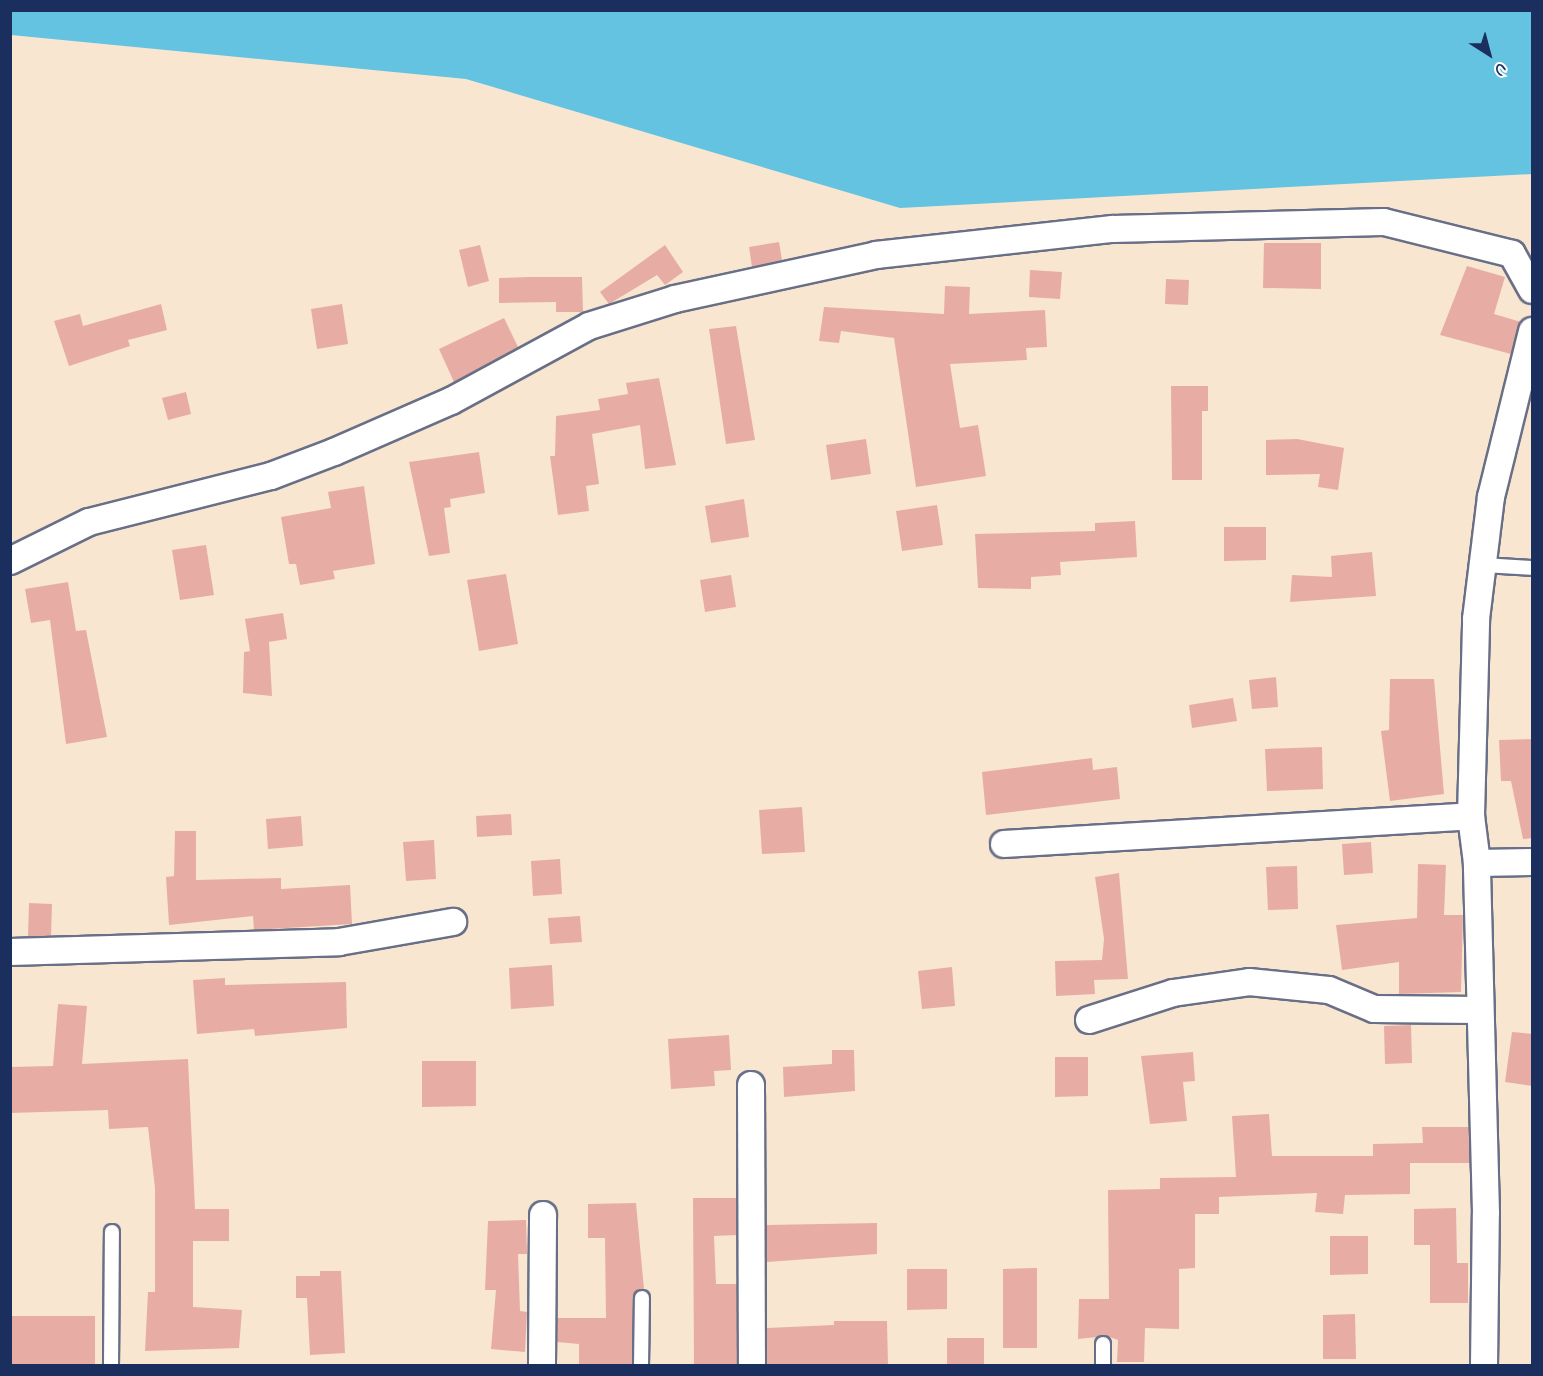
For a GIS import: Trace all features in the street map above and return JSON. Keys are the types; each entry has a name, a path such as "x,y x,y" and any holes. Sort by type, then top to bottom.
{"street":[{"path":"10,561 89,522 271,476 334,452 451,401 589,326 675,299 876,255 1113,229 1384,222 1512,254 1533,290"},
{"path":"1484,1365 1486,1213 1478,1010 1477,863 1471,816 1482,565 1491,497 1533,331"},
{"path":"1004,844 1471,816"},
{"path":"1477,863 1533,862"},
{"path":"10,952 339,942 453,922"},
{"path":"1089,1020 1173,993 1249,982 1329,990 1374,1009 1478,1010"},
{"path":"751,1085 752,1365"},
{"path":"542,1365 543,1215"}],"lane":[{"path":"1482,565 1533,568"},
{"path":"111,1365 112,1232"},
{"path":"641,1365 642,1298"},
{"path":"1103,1344 1103,1365"}],"water":[{"path":"10,11 1532,11 1532,174 900,208 466,79 11,35"}],"building":[{"path":"779,242 782,260 752,267 749,247"},
{"path":"1264,243 1321,243 1321,289 1263,288"},
{"path":"480,245 489,281 468,287 459,250"},
{"path":"665,245 683,272 665,285 657,275 609,304 600,292"},
{"path":"1467,266 1505,277 1494,314 1521,322 1511,354 1440,335"},
{"path":"1030,270 1062,272 1060,299 1029,297"},
{"path":"582,277 583,312 556,312 556,302 499,303 499,278"},
{"path":"1166,279 1189,280 1188,305 1165,304"},
{"path":"945,286 970,287 969,314 1045,310 1047,347 1026,348 1027,360 950,364 960,428 978,425 986,476 916,487 894,338 841,331 839,343 819,341 824,307 944,314"},
{"path":"161,304 167,330 128,340 130,346 69,366 54,321 80,314 83,326"},
{"path":"342,304 348,344 317,349 311,309"},
{"path":"504,318 518,347 454,382 439,349"},
{"path":"736,326 755,440 726,444 709,329"},
{"path":"659,378 676,465 645,469 640,425 592,434 599,484 586,486 589,511 558,515 550,456 555,456 556,416 600,410 598,399 628,394 626,383"},
{"path":"1171,386 1208,386 1208,411 1202,411 1202,480 1172,480"},
{"path":"186,392 191,414 168,420 162,398"},
{"path":"866,439 871,474 831,480 826,445"},
{"path":"1297,439 1344,448 1338,490 1318,487 1320,474 1266,475 1266,440"},
{"path":"479,452 485,493 450,499 451,507 444,508 450,553 429,556 409,462"},
{"path":"364,486 375,564 333,571 335,579 300,585 296,564 289,564 281,517 331,508 328,492"},
{"path":"744,499 749,537 711,543 705,506"},
{"path":"937,505 943,545 902,551 896,511"},
{"path":"1135,521 1137,557 1060,562 1061,575 1031,577 1031,589 978,588 975,534 1095,531 1095,523"},
{"path":"1224,527 1266,527 1266,560 1224,561"},
{"path":"206,545 214,595 180,600 172,550"},
{"path":"1372,552 1376,596 1290,602 1292,575 1332,577 1331,556"},
{"path":"506,574 518,644 479,651 467,580"},
{"path":"731,575 736,607 705,612 700,580"},
{"path":"68,582 76,631 86,630 107,737 66,744 50,620 31,623 25,589"},
{"path":"283,613 287,639 269,642 272,696 243,693 244,652 250,651 245,619"},
{"path":"1276,677 1278,707 1252,709 1249,680"},
{"path":"1390,679 1434,679 1444,794 1390,801 1381,731 1389,730"},
{"path":"1233,698 1237,721 1192,728 1189,705"},
{"path":"1533,739 1533,838 1523,839 1511,781 1501,781 1499,740"},
{"path":"1322,747 1323,789 1267,791 1265,749"},
{"path":"1092,758 1093,770 1117,767 1120,799 986,815 982,772"},
{"path":"802,807 805,852 762,854 759,810"},
{"path":"511,814 512,835 477,837 476,816"},
{"path":"301,816 303,846 268,849 266,819"},
{"path":"175,831 196,831 196,880 281,878 281,889 350,885 352,924 254,930 253,916 169,925 166,877 174,876"},
{"path":"434,840 436,879 406,881 403,842"},
{"path":"1371,842 1373,873 1344,875 1342,844"},
{"path":"560,859 562,894 533,896 531,861"},
{"path":"1418,864 1446,865 1444,915 1463,915 1461,992 1399,994 1399,962 1342,970 1336,925 1417,918"},
{"path":"1297,866 1298,909 1268,910 1266,867"},
{"path":"1119,873 1128,979 1094,980 1095,994 1056,996 1055,961 1102,960 1104,939 1095,877"},
{"path":"29,903 52,904 51,936 28,936"},
{"path":"580,916 582,942 550,944 548,918"},
{"path":"552,965 554,1006 511,1009 509,968"},
{"path":"952,967 955,1006 922,1009 918,971"},
{"path":"225,978 225,985 346,982 347,1028 255,1036 254,1029 197,1034 193,980"},
{"path":"58,1004 87,1006 82,1064 188,1059 195,1209 229,1209 229,1241 193,1241 193,1307 242,1310 239,1348 145,1351 148,1292 155,1292 155,1188 148,1127 109,1129 108,1110 10,1113 10,1067 53,1066"},
{"path":"1411,1025 1412,1063 1385,1064 1384,1026"},
{"path":"1512,1032 1533,1034 1533,1086 1505,1082"},
{"path":"729,1035 731,1070 714,1071 715,1086 671,1089 668,1039"},
{"path":"832,1050 854,1050 855,1091 784,1097 783,1067 832,1064"},
{"path":"1193,1052 1195,1081 1183,1082 1187,1121 1150,1124 1141,1056"},
{"path":"1055,1057 1088,1057 1088,1096 1055,1097"},
{"path":"422,1061 476,1061 476,1106 422,1107"},
{"path":"1269,1114 1272,1156 1373,1156 1373,1144 1423,1143 1422,1127 1469,1127 1470,1163 1410,1163 1410,1194 1345,1195 1343,1214 1315,1212 1317,1193 1219,1197 1219,1214 1195,1214 1195,1268 1179,1269 1179,1329 1145,1328 1144,1362 1117,1362 1118,1340 1107,1336 1078,1339 1079,1299 1109,1299 1108,1190 1160,1189 1160,1178 1236,1177 1232,1116"},
{"path":"693,1198 736,1198 737,1235 714,1236 716,1284 737,1284 737,1365 694,1365"},
{"path":"636,1203 644,1289 633,1297 632,1365 579,1365 579,1344 557,1342 557,1318 606,1318 605,1238 588,1238 588,1204"},
{"path":"1456,1208 1457,1263 1468,1263 1468,1303 1430,1303 1430,1245 1414,1245 1414,1209"},
{"path":"526,1220 527,1254 518,1254 520,1311 527,1312 525,1352 491,1349 496,1290 485,1290 488,1221"},
{"path":"877,1223 877,1254 767,1262 766,1225"},
{"path":"1330,1236 1368,1236 1368,1274 1330,1275"},
{"path":"1037,1268 1037,1348 1003,1348 1003,1269"},
{"path":"907,1269 947,1269 947,1309 907,1310"},
{"path":"320,1271 341,1271 345,1353 310,1355 307,1298 296,1298 296,1276 320,1276"},
{"path":"1355,1314 1356,1359 1323,1359 1323,1315"},
{"path":"10,1316 95,1316 95,1365 10,1365"},
{"path":"834,1321 887,1321 888,1365 767,1365 767,1328 834,1325"},
{"path":"947,1338 984,1338 984,1365 947,1365"}]}
